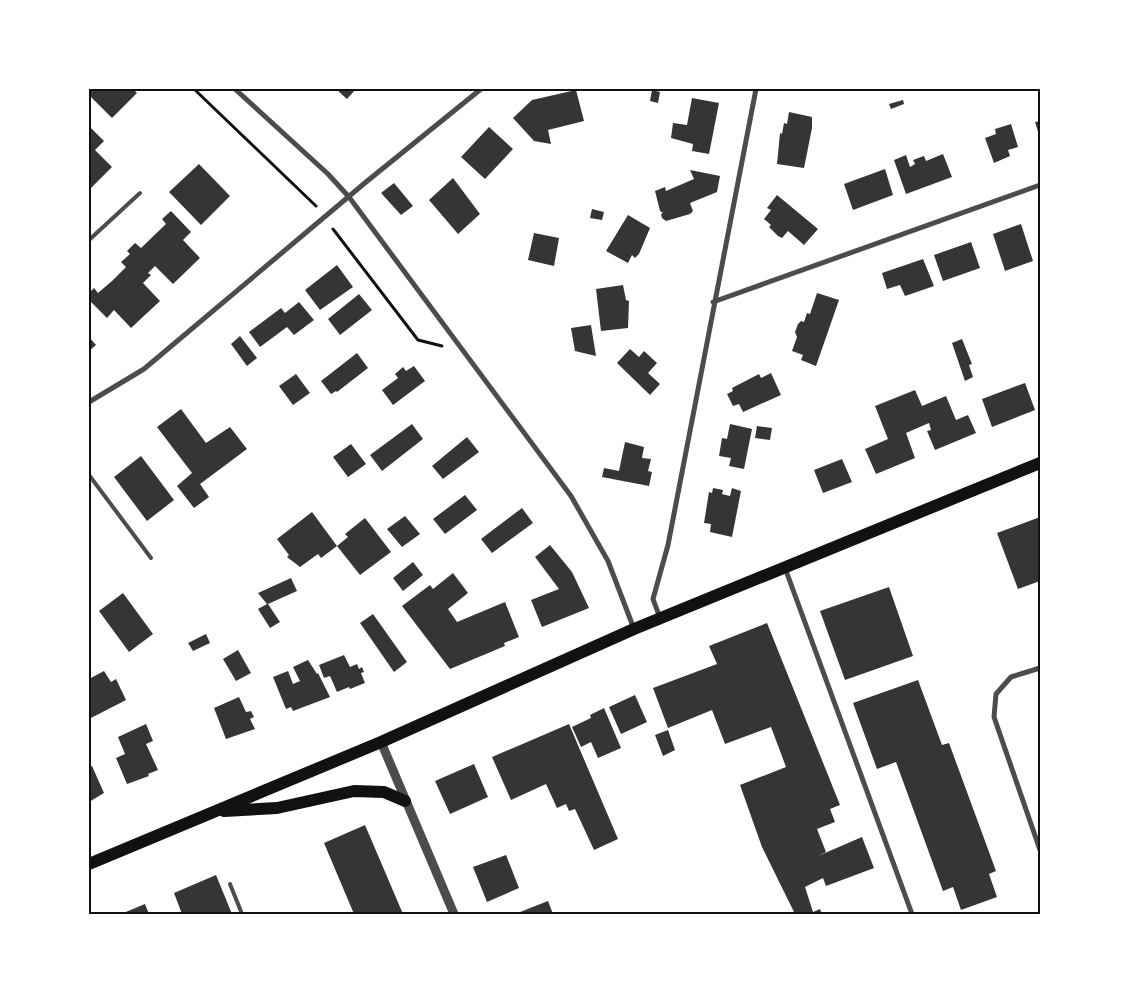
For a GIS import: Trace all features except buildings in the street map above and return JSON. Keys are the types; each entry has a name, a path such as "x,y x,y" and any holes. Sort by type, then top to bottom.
{"main road":[{"path":"89,864 381,742 660,618 1040,463"},
{"path":"214,812 277,808 354,792 384,792 405,801"}],"street":[{"path":"235,89 328,174 349,197 572,496 608,561 634,629"},
{"path":"89,402 144,369 480,89"},
{"path":"660,618 654,599 668,545 713,302 756,89"},
{"path":"713,302 1040,184"},
{"path":"785,568 912,914"},
{"path":"1040,668 1012,677 996,694 994,717 1040,850"},
{"path":"381,742 454,914"}],"lane":[{"path":"89,240 140,192"},
{"path":"89,475 151,558"},
{"path":"230,884 242,914"}]}
